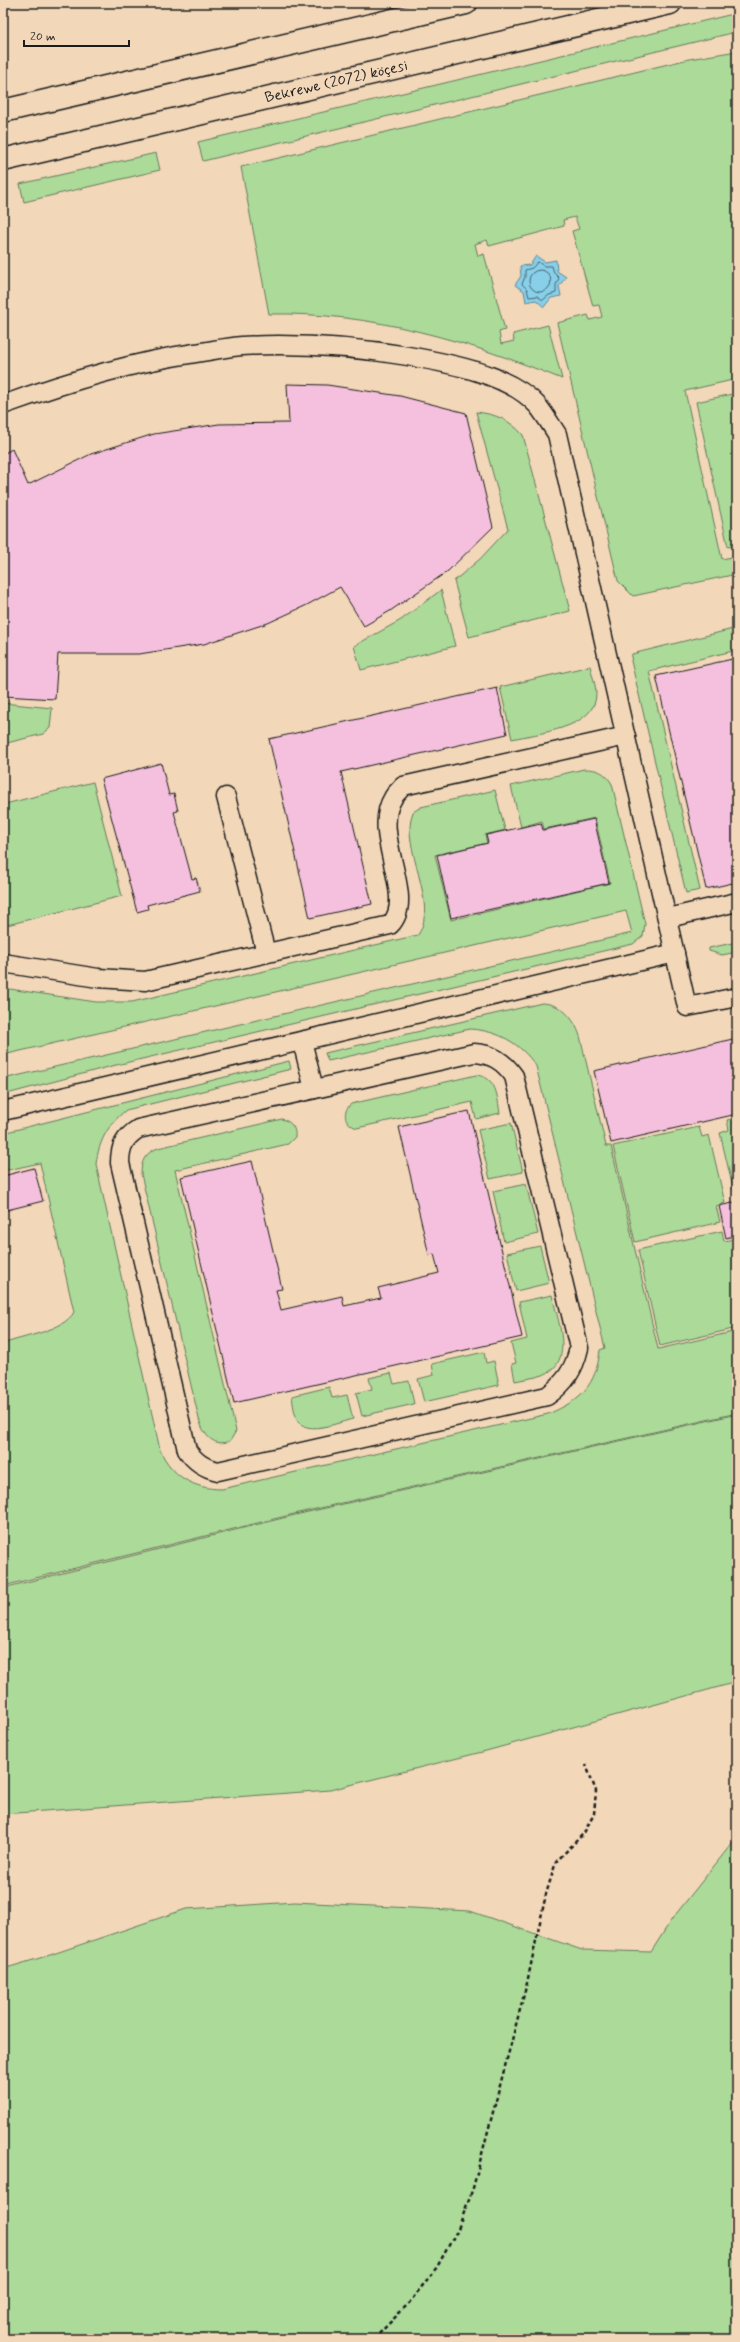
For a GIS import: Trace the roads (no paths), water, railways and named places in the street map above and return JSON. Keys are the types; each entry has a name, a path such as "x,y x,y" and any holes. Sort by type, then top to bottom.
{"main road":[{"path":"3,111 466,3"},
{"name":"Bekrewe (2072) köçesi","path":"3,160 670,3"}],"lane":[{"path":"3,405 63,383 147,360 241,346 320,345 383,352 444,362 489,376 518,390 538,406 556,434 668,918 687,1008 737,997"},
{"path":"3,963 98,978 145,981 390,925 397,917 399,900 386,829 387,814 393,798 403,786 626,736"},
{"path":"226,797 266,953"},
{"path":"668,918 737,902"},
{"path":"3,1111 675,953"},
{"path":"302,1041 314,1089"},
{"path":"474,1053 485,1053 507,1066 514,1076 575,1333 578,1348 576,1362 569,1377 559,1388 547,1396 218,1471 208,1469 192,1458 187,1450 120,1163 122,1144 129,1135 138,1129 314,1089 474,1053"}],"water":[{"path":"536,256 545,262 556,260 557,271 566,277 559,286 561,296 551,298 544,307 536,300 526,302 524,291 515,285 521,276 520,266 530,265"}]}
